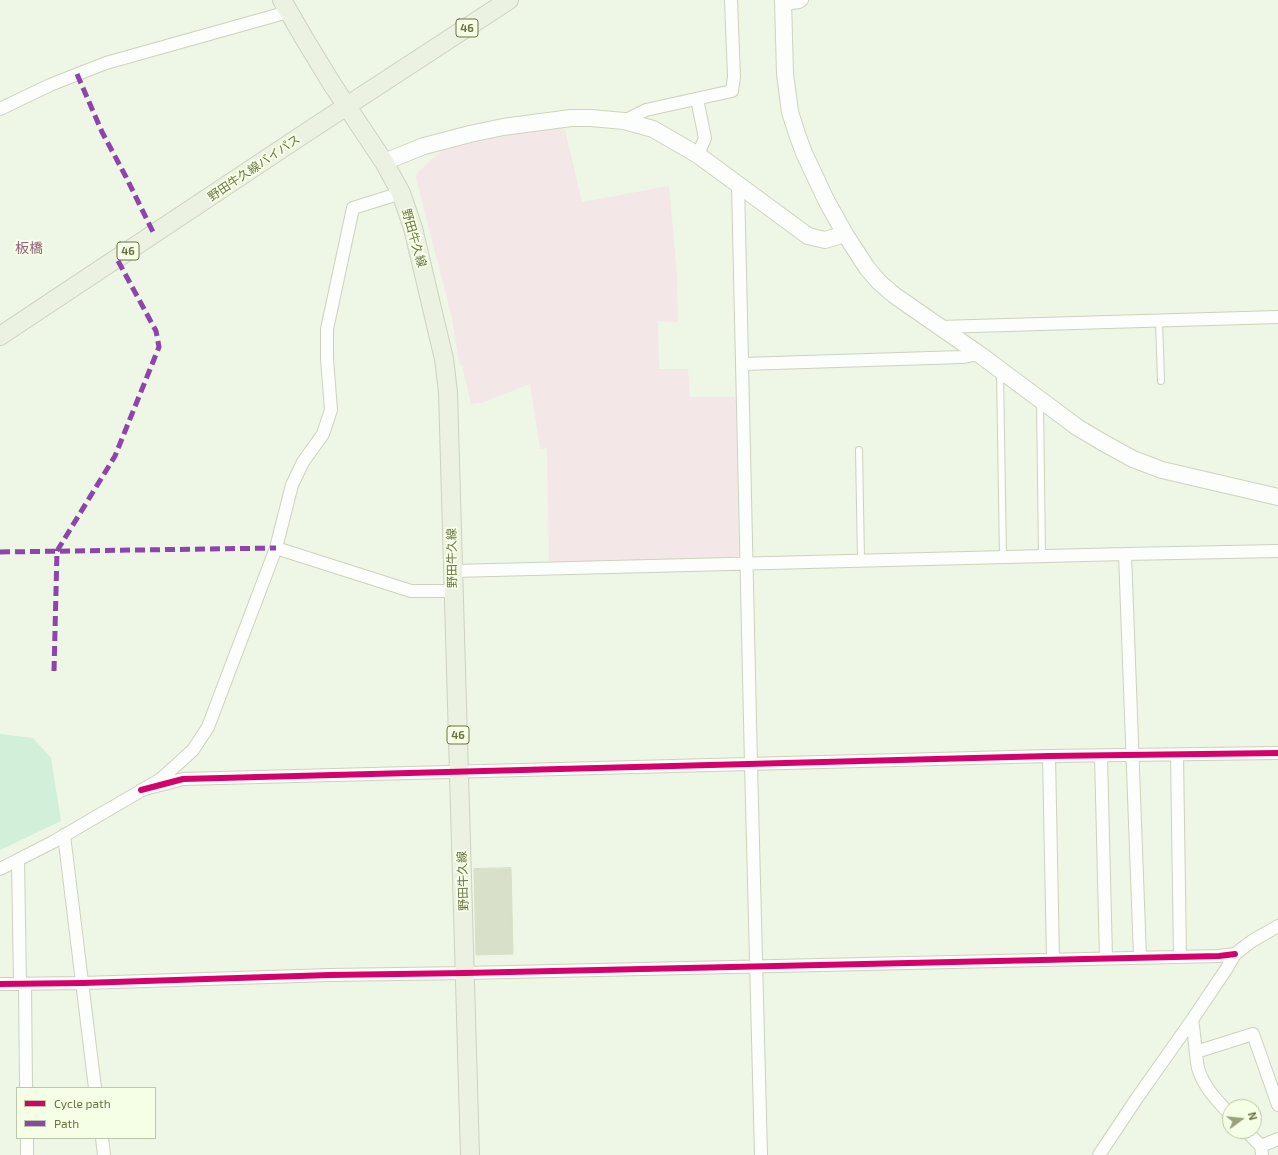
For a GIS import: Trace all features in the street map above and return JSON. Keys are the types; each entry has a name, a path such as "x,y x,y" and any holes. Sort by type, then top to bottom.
{"main road":[{"name":"野田牛久線バイパス","path":"0,336 509,0"},
{"name":"野田牛久線","path":"285,6 347,106 384,162 401,193 413,228 444,359 448,392 470,1155"}],"street":[{"path":"624,120 646,110 732,91 734,77 731,0"},
{"path":"802,0 799,2 783,2 785,74 790,112 804,153 826,200 845,234 867,268 879,282 894,295 979,354 1077,427 1133,459 1162,470 1278,498"},
{"path":"0,109 50,85 106,63 285,6"},
{"path":"697,99 705,138 698,154"},
{"path":"384,162 424,146 503,127 571,118 624,120 653,129 698,154 808,236 825,240 845,234"},
{"path":"738,184 760,1155"},
{"path":"0,870 161,779 193,750 208,727 276,548 292,485 304,462 323,434 331,410 327,358 328,329 353,208 401,193"},
{"path":"939,327 1278,317"},
{"path":"743,364 962,357 979,354"},
{"path":"276,548 411,591 453,591"},
{"path":"453,571 1278,551"},
{"path":"1125,554 1140,957"},
{"path":"142,790 183,779 1049,756 1278,753"},
{"path":"1177,755 1180,957"},
{"path":"1049,756 1053,959"},
{"path":"1101,756 1106,958"},
{"path":"64,835 95,1087"},
{"path":"18,860 26,1087"},
{"path":"1099,1155 1192,1020 1235,954 1278,926"},
{"path":"0,984 83,983 330,975 1180,957 1235,954"},
{"path":"1192,1020 1198,1069 1204,1083 1222,1106"},
{"path":"1196,1052 1253,1034 1278,1105"},
{"path":"27,1139 27,1155"},
{"path":"102,1139 104,1155"},
{"path":"1252,1139 1262,1151 1278,1139"}],"lane":[{"path":"1159,320 1161,381"},
{"path":"1000,370 1003,557"},
{"path":"1040,398 1042,556"},
{"path":"859,450 861,560"}],"shaded area":[{"path":"557,127 565,130 582,202 669,186 677,275 678,322 658,321 659,369 688,369 690,397 736,397 739,560 549,564 547,448 540,449 530,384 481,403 471,404 462,365 459,364 452,318 416,178 417,173 446,148 510,133"}],"green space":[{"path":"0,734 33,738 51,758 61,821 0,850"}],"building":[{"path":"511,868 513,954 476,955 474,869"}],"marked path":[{"path":"77,74 102,132 154,234"},
{"path":"54,671 57,551 115,456 159,347 156,331 117,259"},
{"path":"0,552 276,548"}],"cycle path":[{"path":"141,790 183,779 1049,756 1278,753"},
{"path":"0,984 83,983 330,975 1219,956 1235,954"}],"district":[{"name":"板橋","path":"29,248"}]}
